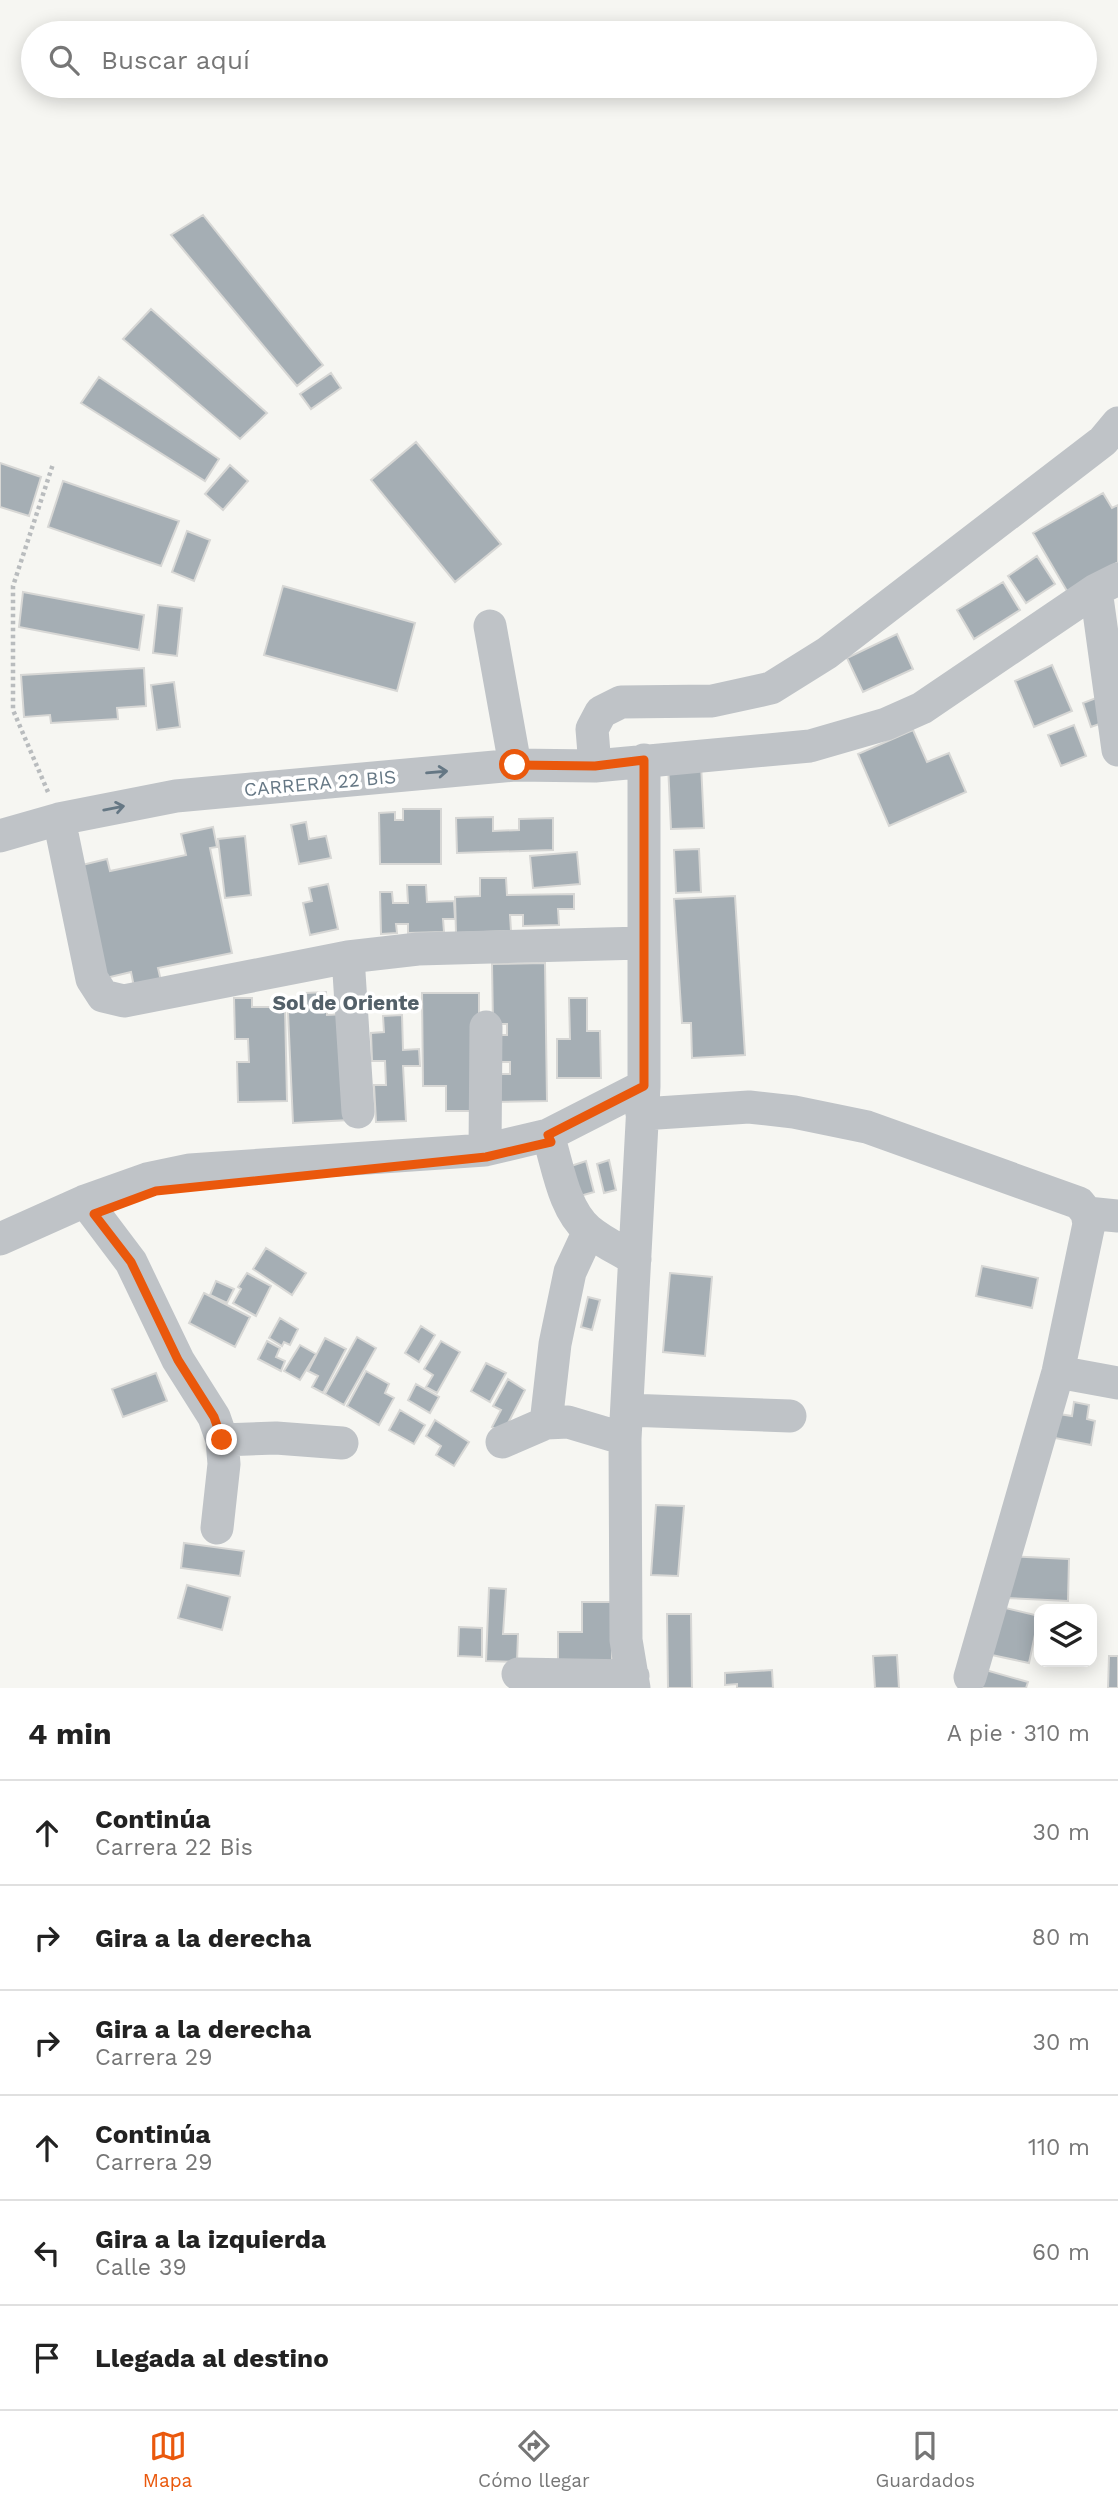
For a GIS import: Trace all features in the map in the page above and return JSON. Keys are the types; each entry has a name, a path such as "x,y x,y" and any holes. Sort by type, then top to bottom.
{"street":[{"path":"595,766 592,729 601,712 621,702 712,701 771,688 838,645 1103,441 1118,424"},
{"path":"1107,584 1118,750"},
{"name":"CARRERA 22 BIS","path":"0,836 59,818 176,796 515,765 595,766 810,746 886,724 922,708 1107,584"},
{"path":"490,626 515,765"},
{"path":"518,1674 634,1682 626,1640 626,1424 643,1100 644,760"},
{"path":"59,818 92,979 103,996 124,1001 348,957 418,949 643,943"},
{"path":"348,957 358,1112"},
{"path":"485,1150 486,1027"},
{"path":"0,1239 90,1208 156,1191 486,1157 550,1138 643,1100 794,1112 867,1127 1079,1203 1102,1214 1089,1224 1058,1372 970,1677"},
{"path":"0,1255 147,1179 190,1170 485,1150 550,1138"},
{"path":"550,1138 569,1203 576,1216 589,1231 635,1259"},
{"path":"90,1208 131,1262 178,1360 214,1417 222,1440 224,1464 217,1528"},
{"path":"546,1423 555,1344 570,1272 589,1231"},
{"path":"1058,1372 1118,1383"},
{"path":"502,1442 546,1423 626,1424 790,1416"},
{"path":"222,1440 276,1438 342,1443"}],"path":[{"path":"53,464 13,586 13,710 59,818"}],"building":[{"path":"203,215 323,365 297,386 171,235"},
{"path":"151,309 267,413 240,439 123,339"},
{"path":"331,373 341,388 311,409 300,394"},
{"path":"99,377 219,459 205,481 81,403"},
{"path":"416,442 501,544 455,582 371,480"},
{"path":"0,463 41,477 29,516 0,507"},
{"path":"230,465 248,481 223,510 205,494"},
{"path":"63,481 179,521 161,566 48,527"},
{"path":"1103,493 1112,508 1118,505 1118,562 1067,591 1033,533"},
{"path":"187,531 210,540 194,581 172,572"},
{"path":"1037,556 1055,584 1026,603 1008,576"},
{"path":"1003,582 1020,610 974,639 957,610"},
{"path":"283,586 415,623 397,691 264,655"},
{"path":"23,592 144,615 139,650 19,627"},
{"path":"158,605 182,608 177,656 153,653"},
{"path":"897,634 913,669 863,692 847,658"},
{"path":"1052,665 1072,711 1034,727 1015,681"},
{"path":"144,668 146,706 117,708 118,719 51,723 50,715 24,717 21,675"},
{"path":"174,682 180,727 157,730 151,685"},
{"path":"1096,698 1105,722 1091,727 1083,703"},
{"path":"1074,725 1086,756 1061,766 1048,735"},
{"path":"913,730 927,762 949,753 966,792 889,826 858,754"},
{"path":"701,763 704,828 671,829 668,764"},
{"path":"403,809 441,809 441,864 380,864 379,813 395,812 395,820 403,820"},
{"path":"493,817 493,831 519,830 519,819 553,818 553,850 457,853 456,818"},
{"path":"306,822 309,839 326,836 331,858 299,864 291,825"},
{"path":"213,827 217,847 210,848 232,953 158,968 161,981 134,987 131,972 106,978 82,865 107,859 110,871 186,855 181,834"},
{"path":"245,836 251,895 225,898 218,839"},
{"path":"699,849 701,892 676,893 674,850"},
{"path":"577,852 580,884 533,888 530,856"},
{"path":"480,878 506,878 507,895 574,894 574,909 558,909 559,925 523,926 523,915 510,915 511,931 456,933 455,897 480,896"},
{"path":"328,884 338,929 310,935 303,903 312,901 309,888"},
{"path":"407,885 426,885 427,902 454,901 455,919 443,919 444,932 408,933 408,924 396,924 397,933 381,934 380,892 392,892 393,903 408,903"},
{"path":"735,896 745,1055 692,1058 691,1023 682,1023 674,899"},
{"path":"545,963 547,1101 494,1102 494,1074 510,1074 510,1062 494,1062 493,1035 507,1035 507,1024 493,1024 492,964"},
{"path":"326,992 327,1015 345,1014 350,1120 293,1123 288,1012 307,1011 306,993"},
{"path":"422,993 479,993 479,1111 446,1111 446,1086 423,1086"},
{"path":"234,998 252,998 252,1007 285,1007 287,1101 238,1102 237,1062 249,1062 248,1039 235,1039"},
{"path":"569,998 587,998 587,1031 600,1031 601,1078 557,1078 557,1039 570,1039"},
{"path":"402,1015 403,1050 419,1049 420,1066 403,1066 406,1121 376,1122 374,1085 386,1085 385,1061 372,1061 371,1033 384,1032 383,1016"},
{"path":"609,1160 616,1190 604,1193 597,1164"},
{"path":"586,1161 594,1192 580,1196 571,1166"},
{"path":"266,1248 306,1273 292,1295 253,1269"},
{"path":"982,1266 1038,1278 1032,1308 976,1296"},
{"path":"247,1273 271,1286 256,1316 233,1303 241,1289 238,1287"},
{"path":"670,1273 712,1277 705,1356 663,1352"},
{"path":"216,1281 234,1289 227,1303 210,1295"},
{"path":"204,1293 250,1317 235,1347 189,1323"},
{"path":"588,1297 600,1300 592,1330 581,1327"},
{"path":"280,1318 298,1329 290,1345 284,1342 282,1346 269,1338"},
{"path":"421,1326 435,1335 419,1362 405,1353"},
{"path":"357,1337 376,1348 344,1405 325,1394"},
{"path":"325,1338 346,1349 323,1393 312,1387 318,1376 308,1371"},
{"path":"267,1341 280,1348 276,1357 285,1361 281,1371 258,1359"},
{"path":"441,1341 460,1352 437,1393 426,1387 433,1375 424,1369"},
{"path":"300,1345 316,1354 300,1380 284,1371"},
{"path":"486,1363 506,1373 490,1402 471,1391"},
{"path":"366,1371 389,1384 385,1393 394,1398 379,1425 347,1406"},
{"path":"156,1373 167,1401 123,1417 112,1389"},
{"path":"508,1379 525,1390 503,1433 492,1427 501,1410 493,1406"},
{"path":"416,1384 439,1397 430,1413 408,1400"},
{"path":"1074,1402 1089,1405 1087,1419 1095,1421 1091,1445 1055,1438 1059,1414 1072,1416"},
{"path":"400,1410 425,1425 414,1444 389,1430"},
{"path":"435,1420 469,1442 454,1466 436,1455 441,1446 426,1436"},
{"path":"656,1505 684,1506 678,1576 651,1575"},
{"path":"184,1543 244,1551 240,1576 181,1568"},
{"path":"1007,1556 1069,1559 1068,1601 1005,1598"},
{"path":"187,1585 230,1597 222,1630 178,1618"},
{"path":"489,1588 506,1589 503,1634 518,1634 517,1662 486,1661"},
{"path":"582,1602 612,1602 612,1668 558,1668 558,1632 582,1632"},
{"path":"997,1606 1034,1615 1034,1640 1029,1663 987,1654"},
{"path":"667,1614 691,1614 692,1688 668,1688"},
{"path":"459,1627 482,1628 482,1657 458,1656"},
{"path":"897,1655 899,1688 875,1688 873,1656"},
{"path":"1109,1656 1118,1656 1118,1688 1108,1688"},
{"path":"975,1667 1028,1682 1026,1688 968,1688"},
{"path":"772,1670 773,1688 737,1688 737,1684 725,1685 725,1673"}],"district":[{"name":"Sol de Oriente","path":"346,1002"}],"route":[{"path":"222,1440 214,1417 178,1360 131,1262 94,1214 156,1191 486,1157 551,1142 548,1135 644,1086 644,760 595,766 515,765"}]}
